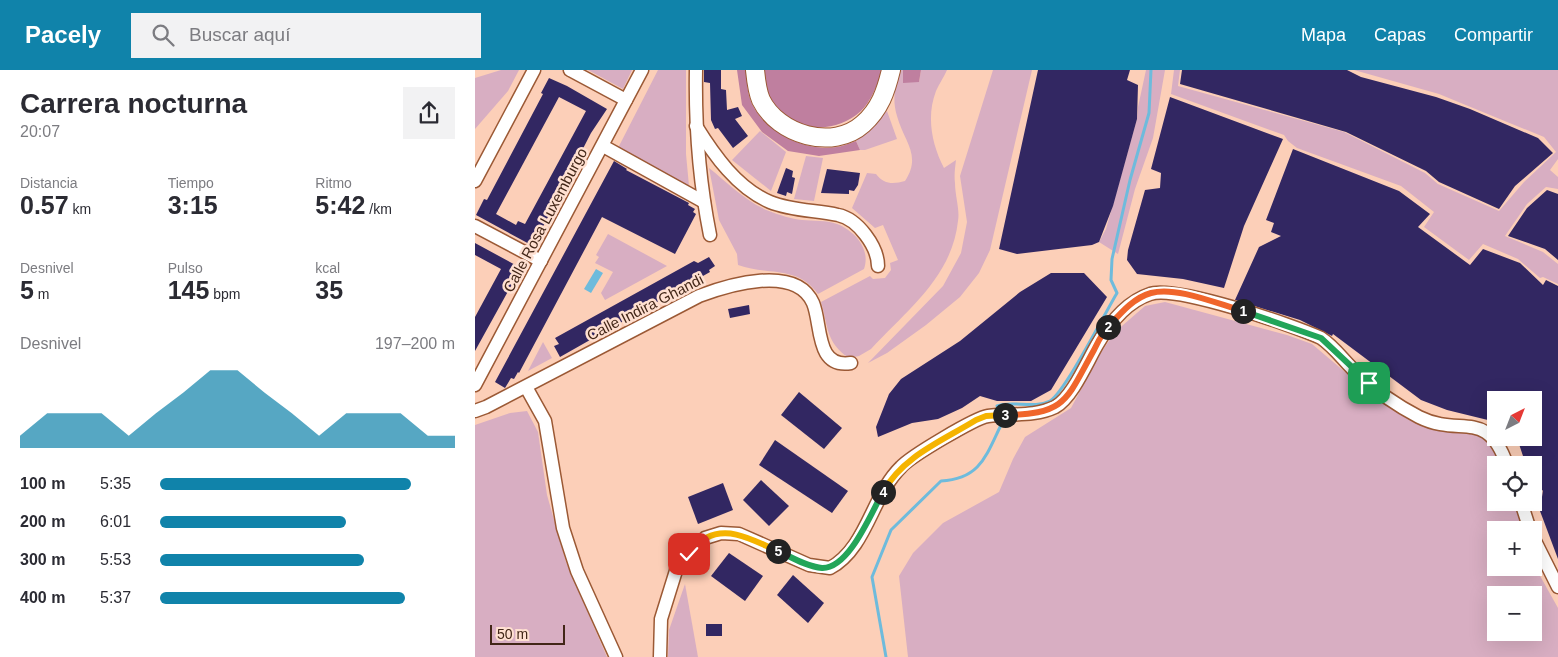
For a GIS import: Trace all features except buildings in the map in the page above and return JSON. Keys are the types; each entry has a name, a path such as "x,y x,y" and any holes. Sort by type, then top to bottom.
{"street":[{"path":"475,181 534,70"},
{"path":"570,70 626,100"},
{"name":"Calle Rosa Luxemburgo","path":"475,385 642,70"},
{"path":"696,70 695,126 710,235"},
{"path":"755,70 761,100 771,115 787,127 805,135 825,138 845,135 862,125 874,113 885,94 891,70"},
{"path":"695,126 710,149 729,172 770,202 801,210 841,215 860,229 878,256 878,266"},
{"path":"603,146 704,202"},
{"path":"475,226 541,261"},
{"name":"Calle Indira Ghandi","path":"475,411 486,408 699,296 719,289 768,280 791,284 804,292 812,302 821,344 831,360 843,364 851,363"},
{"path":"660,657 661,618 679,560 705,538 721,533 739,534 820,568 830,568 839,563 856,541 885,489 900,467 912,457 986,416 1045,412 1058,406 1068,396 1106,329 1123,311 1151,293 1171,292 1208,300 1321,338 1330,344 1358,374 1417,416 1434,424 1448,426 1470,425 1486,431 1501,447 1504,456"},
{"path":"526,387 545,421 563,528 577,571 616,657"},
{"path":"1542,556 1558,587"}],"shaded area":[{"path":"501,70 519,70 508,91 475,129 475,78"},
{"path":"588,70 632,70 623,89"},
{"path":"658,70 686,70 686,154 689,186 618,148"},
{"path":"737,70 746,70 748,92 752,104 758,114 777,132 800,143 825,148 837,147 856,141 860,150 819,156 788,151 762,132 742,105"},
{"path":"763,70 882,70 874,92 861,111 846,121 830,127 813,127 798,123 785,115 774,103 766,88"},
{"path":"899,70 903,70 903,82 919,82 921,70 947,70 936,91 931,111 931,121 936,150 944,168 956,160 955,188 958,221 954,241 947,259 926,291 871,349 859,356 849,358 841,352 832,340 821,302 870,276 873,279 885,278 891,270 890,263 898,260 883,225 875,228 852,208 867,173 876,174 882,180 893,183 905,181 910,172 912,156 897,116 894,99"},
{"path":"903,70 921,70 919,82 903,83"},
{"path":"993,70 1032,70 990,250 979,273 960,297 926,325 887,353 868,363 943,286 961,253 967,222 960,176"},
{"path":"1146,70 1165,70 1153,138 1135,189 1118,254 1099,242 1106,229 1137,119"},
{"path":"1174,70 1180,70 1178,86 1344,132 1425,173 1438,184 1499,211 1524,182 1556,152 1544,137 1439,94 1354,70 1558,70 1558,159 1550,170 1558,177 1558,189 1546,187 1527,204 1505,236 1543,252 1558,264 1558,284 1543,277 1540,278 1518,259 1483,244 1469,260 1424,227 1434,212 1401,186 1297,148 1284,135 1171,94"},
{"path":"887,111 897,139 860,150 856,141"},
{"path":"760,131 786,152 771,191 732,160"},
{"path":"806,156 823,158 814,201 794,199"},
{"path":"709,168 745,197 769,211 794,219 829,222 844,227 855,236 863,248 866,262 864,269 818,294 810,285 791,275 738,265 737,254 719,220"},
{"path":"608,234 667,266 605,300 601,293 613,272 595,263 599,257 596,255"},
{"path":"1165,302 1287,335 1312,344 1371,394 1409,417 1435,430 1474,431 1487,441 1487,446 1492,446 1497,456 1487,456 1487,511 1517,511 1520,521 1487,521 1487,576 1540,576 1558,608 1558,657 908,657 899,576 913,553 943,523 999,492 1025,437 1071,408 1100,354 1115,332 1145,306"},
{"path":"543,342 552,358 528,371"},
{"path":"527,411 538,432 547,495 566,562 607,657 475,657 475,425 510,413"},
{"path":"685,584 698,657 668,657 669,630"}],"water":[{"path":"596,269 603,273 591,293 584,289"}],"waterway":[{"path":"997,406 1003,404 1044,403 1057,395 1075,368 1117,293 1111,280 1112,259 1130,180 1149,113 1151,70"},
{"path":"886,657 872,577 891,530 941,481 965,476 973,471 986,456 1001,425"}],"route":[{"path":"689,554 705,538 721,533 739,534 809,565 830,568 839,563 847,555 892,477 900,467 912,457 986,416 1045,412 1058,406 1068,396 1106,329 1136,300 1151,293 1171,292 1208,300 1311,333 1330,344 1369,383"}]}
